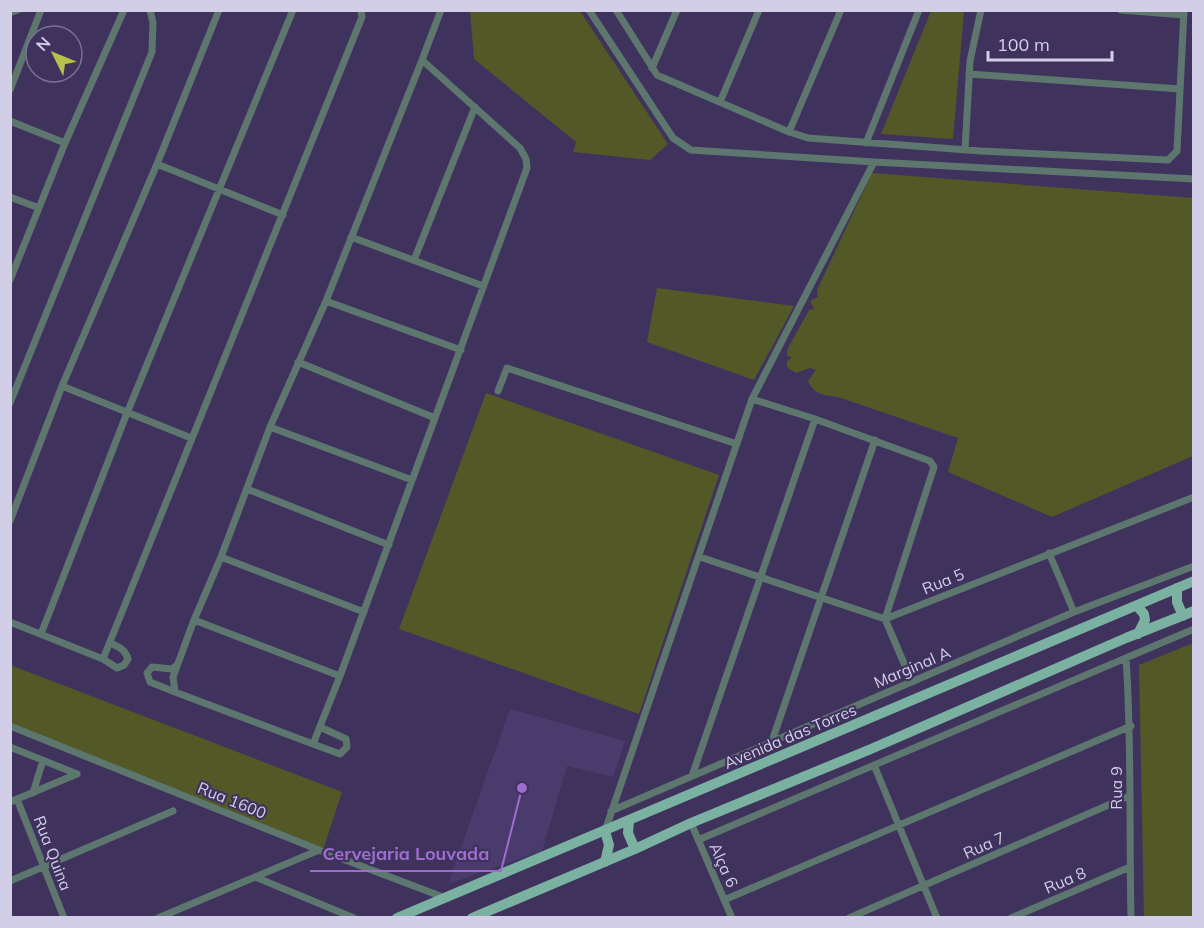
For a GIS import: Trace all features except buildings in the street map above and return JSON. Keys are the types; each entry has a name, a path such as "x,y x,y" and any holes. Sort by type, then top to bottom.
{"main road":[{"name":"Avenida das Torres","path":"397,918 1194,581"},
{"path":"1177,588 1178,608 1188,614"},
{"path":"1137,606 1144,614 1145,620 1138,634"},
{"path":"472,918 691,823 1188,614"},
{"path":"629,821 628,833 635,849"},
{"path":"605,831 609,845 605,862"}],"street":[{"path":"10,90 41,10"},
{"path":"11,278 65,143 124,10"},
{"path":"10,402 152,52 153,23 150,10"},
{"path":"10,521 62,386 157,164 219,10"},
{"path":"41,634 127,413 293,10"},
{"path":"103,659 362,17 361,10"},
{"path":"175,692 173,677 194,620 221,557 270,427 326,301 441,10"},
{"path":"589,10 670,133 684,147 702,152 1194,179"},
{"path":"616,10 657,75 808,138 965,150 1168,159 1177,151 1184,13 1121,10"},
{"path":"652,68 677,10"},
{"path":"720,102 759,10"},
{"path":"789,132 840,10"},
{"path":"866,143 919,10"},
{"path":"965,150 970,61 981,10"},
{"path":"313,744 389,545 527,168 526,159 520,148 422,60"},
{"path":"969,74 1180,89"},
{"path":"414,260 475,107"},
{"path":"10,121 65,143"},
{"path":"605,831 752,399 873,162"},
{"path":"157,164 283,215"},
{"path":"10,196 39,208"},
{"path":"351,237 483,286"},
{"path":"326,301 461,350"},
{"path":"298,362 435,418"},
{"path":"498,391 507,368 737,444"},
{"path":"62,386 191,438"},
{"path":"752,399 875,440 930,462 934,467 885,619 912,682"},
{"path":"692,776 815,419"},
{"path":"270,427 412,480"},
{"path":"772,741 875,440"},
{"path":"247,489 389,545"},
{"name":"Rua 5","path":"885,619 1194,497"},
{"path":"1049,553 1074,612"},
{"path":"221,557 364,612"},
{"path":"700,557 885,619"},
{"name":"Marginal A","path":"610,811 1074,612 1194,566"},
{"path":"194,620 340,676"},
{"path":"10,622 103,659 117,668 124,665 128,659 122,649 110,643"},
{"path":"698,840 1194,629"},
{"name":"Rua 9","path":"1126,658 1131,726 1129,796 1131,918"},
{"path":"177,665 172,669 152,667 147,673 150,682 340,754 347,747 346,739 320,727"},
{"name":"Rua 1600","path":"10,726 319,850 443,897"},
{"path":"724,900 1131,726"},
{"path":"10,747 77,774 14,800"},
{"path":"33,793 43,760"},
{"path":"874,765 937,918"},
{"name":"Rua 7","path":"849,918 1129,796"},
{"name":"Rua Quina","path":"14,800 44,866 64,918"},
{"path":"10,881 173,811"},
{"name":"Alça 6","path":"691,823 732,918"},
{"path":"158,918 319,850"},
{"name":"Rua 8","path":"1011,918 1130,867"},
{"path":"255,877 354,918"}],"shaded area":[{"path":"510,709 625,741 613,777 567,766 542,851 448,884"}],"green space":[{"path":"470,11 580,11 668,144 650,160 573,152 576,142 474,59"},
{"path":"931,11 964,11 953,139 881,134"},
{"path":"872,173 1193,198 1193,456 1052,517 948,472 958,438 838,397 820,394 810,386 808,381 816,370 810,368 796,373 788,368 786,362 792,357 787,356 787,350 809,310 814,309 810,301 818,297 817,290"},
{"path":"657,288 794,306 754,380 647,342"},
{"path":"486,393 719,475 639,714 399,629"},
{"path":"1193,643 1193,917 1144,917 1139,665"},
{"path":"10,665 342,792 323,850 11,725"}],"place":[{"name":"Cervejaria Louvada","path":"522,788"}]}
